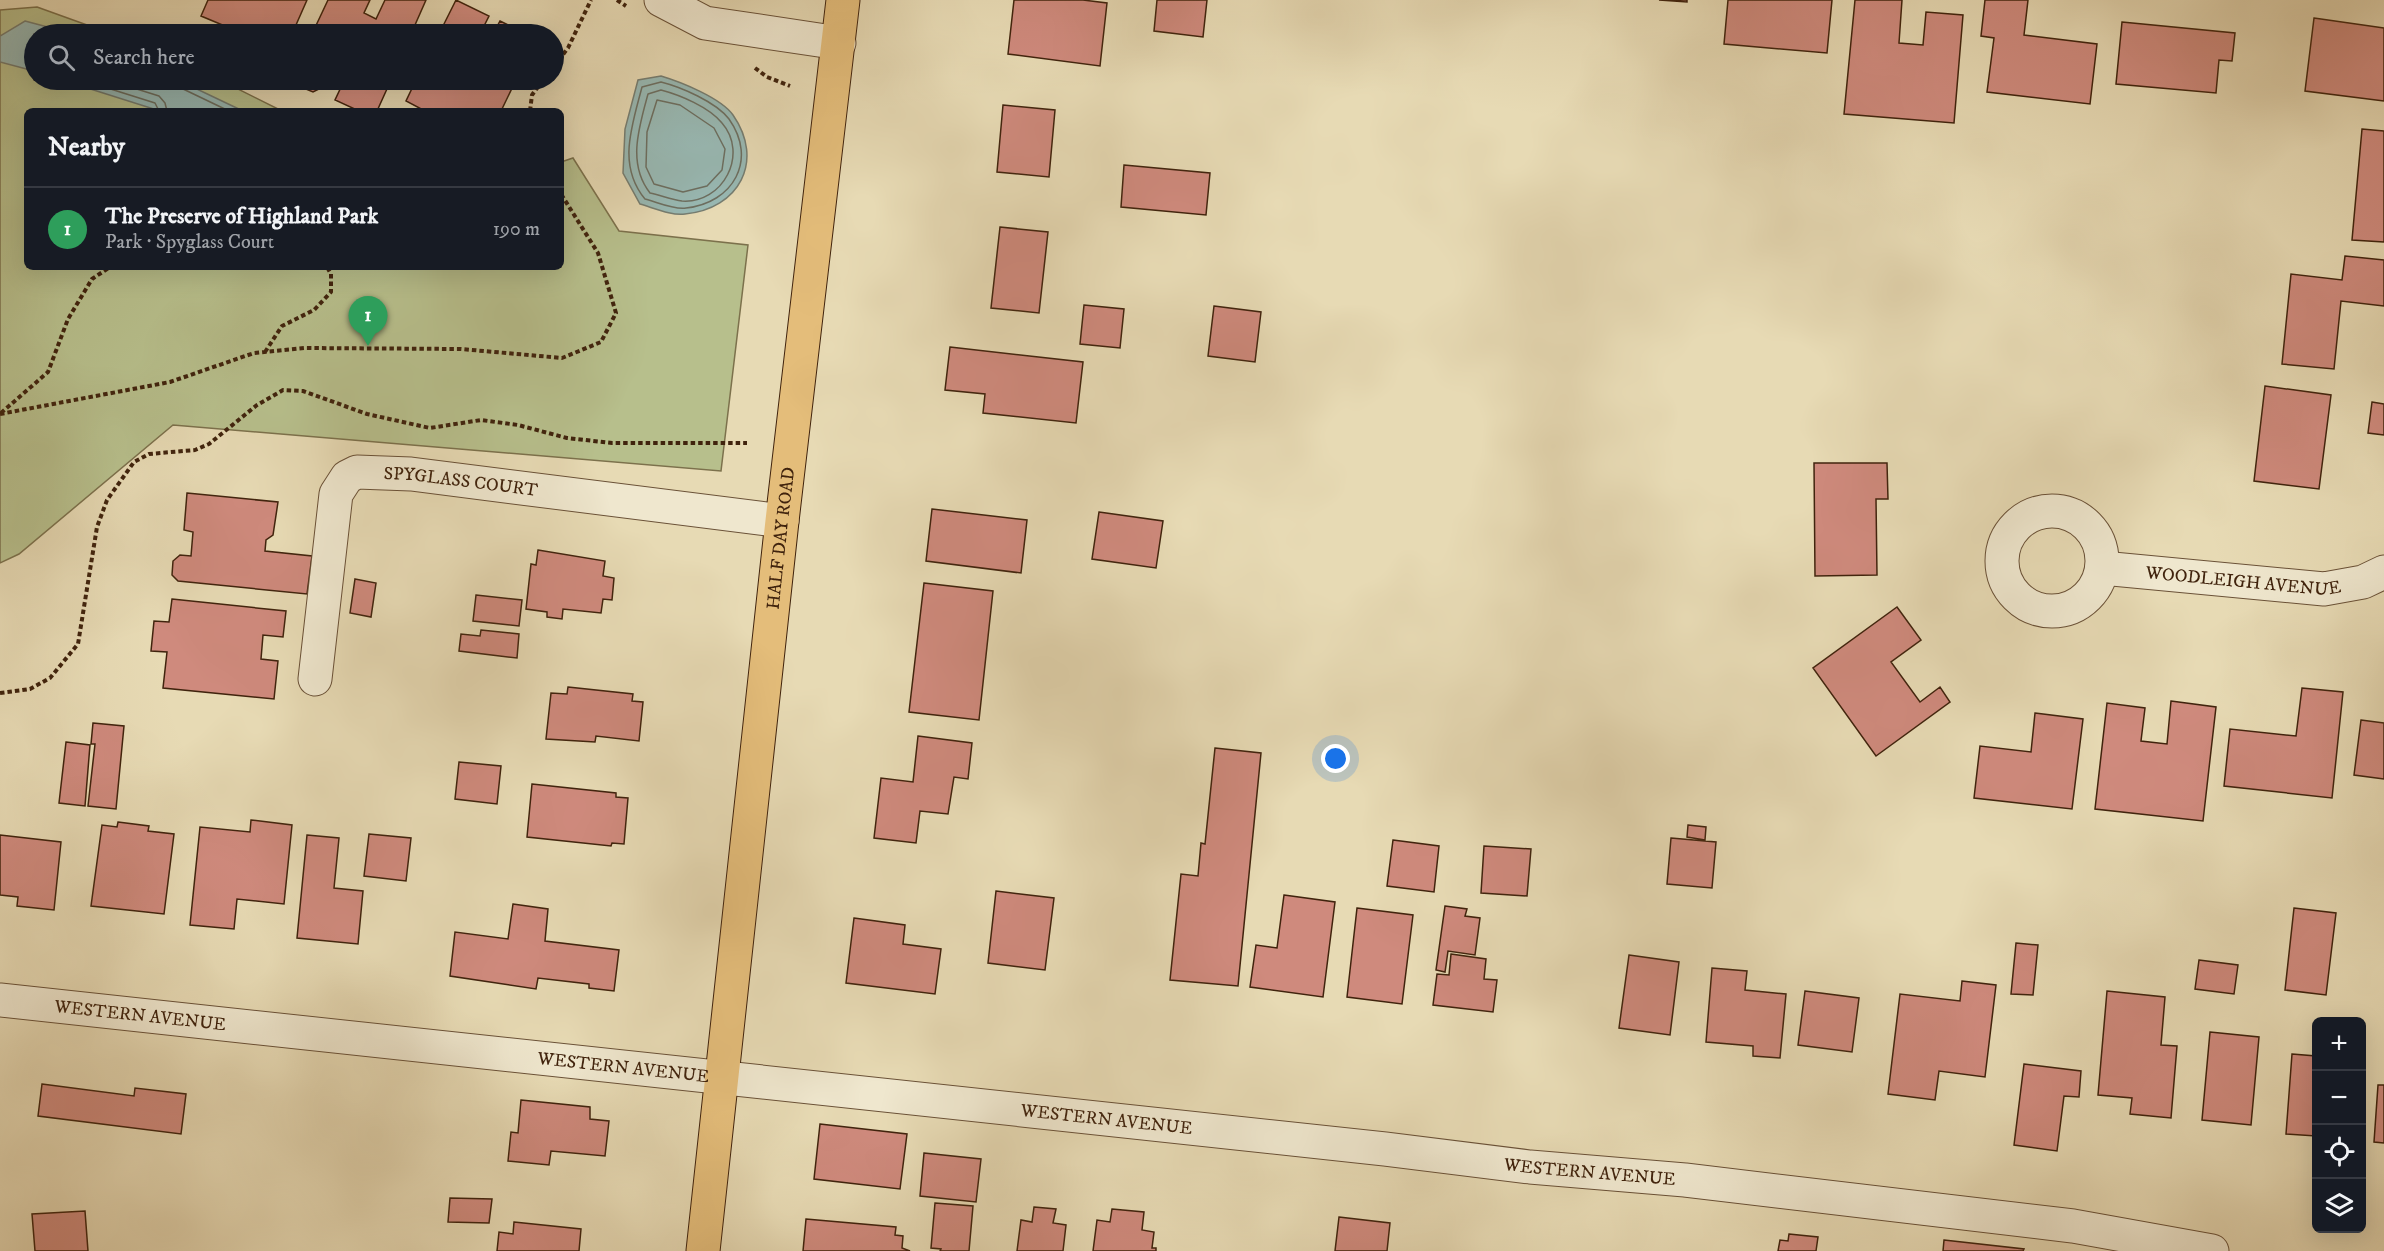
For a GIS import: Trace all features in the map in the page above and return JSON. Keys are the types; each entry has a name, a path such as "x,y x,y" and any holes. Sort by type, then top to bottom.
{"main road":[{"name":"HALF DAY ROAD","path":"703,1251 782,521 843,0"}],"street":[{"path":"661,0 705,23 839,43"},
{"name":"SPYGLASS COURT","path":"315,679 336,494 347,477 357,472 411,474 782,521"},
{"name":"WOODLEIGH AVENUE","path":"2102,568 2324,589 2363,582 2384,572"},
{"name":"WESTERN AVENUE","path":"0,1000 721,1076 1530,1167 1685,1180 2071,1238 2212,1251"}],"path":[{"path":"564,53 591,0"},
{"path":"530,108 532,95 536,90"},
{"path":"0,414 170,382 254,353 305,348 461,349 562,358 601,342 616,313 598,253 564,199"},
{"path":"0,414 48,372 68,319 92,279 106,270"},
{"path":"265,352 282,326 314,310 331,292 331,274 329,270"}],"green space":[{"path":"37,7 84,24 24,24 24,90 240,90 276,108 24,108 24,270 564,270 564,161 573,158 619,231 748,245 721,471 173,425 19,554 0,563 0,10"}],"water":[{"path":"25,21 36,24 24,24 24,68 0,62 0,36"},
{"path":"661,76 689,86 720,103 733,115 742,132 747,149 746,165 741,180 732,193 720,203 704,210 674,214 640,204 623,173 625,129 638,80"},
{"path":"94,90 199,90 237,108 151,108"}],"building":[{"path":"208,0 307,0 296,24 220,24 201,16"},
{"path":"328,0 370,0 364,13 376,19 385,0 426,0 415,24 317,24"},
{"path":"456,0 489,16 485,24 444,24"},
{"path":"1014,0 1083,0 1107,3 1100,66 1008,54"},
{"path":"1157,0 1207,0 1203,37 1154,31"},
{"path":"1659,0 1687,0 1687,2"},
{"path":"1728,0 1832,0 1827,53 1724,44"},
{"path":"1855,0 1902,0 1899,43 1923,45 1926,12 1963,15 1954,123 1844,114"},
{"path":"1985,0 2028,0 2024,35 2097,44 2090,104 1987,92 1994,38 1981,36"},
{"path":"2314,18 2384,28 2384,101 2305,91"},
{"path":"2122,22 2235,33 2232,61 2219,60 2216,93 2116,84"},
{"path":"340,90 386,90 378,108 352,108 335,100"},
{"path":"411,90 511,90 502,108 419,108 406,101"},
{"path":"1003,105 1055,110 1049,177 997,172"},
{"path":"2362,129 2384,131 2384,242 2352,240"},
{"path":"1124,165 1210,173 1206,215 1121,207"},
{"path":"1000,227 1048,232 1039,313 991,308"},
{"path":"2345,256 2384,260 2384,306 2341,301 2334,369 2282,364 2291,274 2342,280"},
{"path":"1084,305 1124,309 1120,348 1080,344"},
{"path":"1214,306 1261,312 1255,362 1208,356"},
{"path":"950,347 1083,362 1076,423 983,413 985,394 945,390"},
{"path":"2265,386 2331,395 2319,489 2254,481"},
{"path":"2372,402 2384,404 2384,435 2368,433"},
{"path":"1814,463 1887,463 1888,499 1876,499 1877,575 1815,576"},
{"path":"187,493 278,502 273,535 266,540 265,551 312,556 307,594 178,581 172,575 173,561 180,555 191,556 193,532 184,530"},
{"path":"932,509 1027,520 1021,573 926,561"},
{"path":"1099,512 1163,521 1156,568 1092,559"},
{"path":"538,550 605,561 603,576 614,578 612,600 603,599 601,613 563,609 562,619 547,617 547,612 526,609 531,564 536,565"},
{"path":"355,579 376,583 371,617 350,613"},
{"path":"924,583 993,591 979,720 909,712"},
{"path":"476,595 522,600 519,626 473,621"},
{"path":"172,599 286,611 283,637 263,635 261,659 278,661 274,699 163,688 167,652 151,651 154,621 169,622"},
{"path":"1897,607 1921,640 1891,662 1920,702 1940,687 1950,702 1876,756 1813,668"},
{"path":"481,630 519,634 517,658 459,651 461,634 480,636"},
{"path":"568,687 633,694 632,701 643,702 639,741 596,736 595,742 546,739 551,693 567,694"},
{"path":"2302,688 2343,692 2332,798 2224,786 2230,729 2296,736"},
{"path":"2171,701 2216,707 2203,821 2095,809 2107,703 2145,708 2141,741 2167,744"},
{"path":"2035,713 2083,719 2072,809 1974,798 1980,746 2031,752"},
{"path":"2361,720 2384,723 2384,779 2354,775"},
{"path":"93,723 124,726 116,809 88,806 95,744 91,744"},
{"path":"918,736 972,743 968,779 954,777 948,814 920,811 916,843 874,838 881,778 913,782"},
{"path":"66,742 90,745 85,806 59,803"},
{"path":"1215,748 1261,753 1238,986 1170,980 1181,874 1198,876 1201,843 1205,844"},
{"path":"459,762 501,766 497,804 455,799"},
{"path":"532,784 616,793 616,797 628,798 624,844 612,843 611,846 527,837"},
{"path":"251,820 292,825 284,904 237,899 234,929 190,925 200,827 250,832"},
{"path":"118,822 149,826 148,831 174,834 164,914 91,906 102,825 117,827"},
{"path":"1688,825 1706,827 1705,840 1687,837"},
{"path":"369,834 411,838 406,881 364,876"},
{"path":"0,835 61,842 54,910 17,906 18,897 0,895"},
{"path":"307,835 339,838 334,888 363,891 358,944 297,938"},
{"path":"1671,838 1716,842 1712,888 1667,884"},
{"path":"1393,840 1439,846 1434,892 1387,886"},
{"path":"1484,846 1531,849 1527,896 1481,893"},
{"path":"996,891 1054,898 1045,970 988,963"},
{"path":"1284,895 1335,902 1323,997 1250,987 1256,945 1277,948"},
{"path":"513,904 548,909 545,941 619,950 614,991 589,988 589,984 538,978 536,989 450,976 455,932 508,939"},
{"path":"1445,906 1467,909 1465,916 1480,918 1475,955 1448,951 1445,972 1436,970"},
{"path":"1357,908 1413,915 1402,1004 1347,997"},
{"path":"2294,908 2336,913 2326,995 2285,990"},
{"path":"854,918 905,925 903,944 941,949 935,994 846,983"},
{"path":"2016,943 2038,945 2033,995 2011,994"},
{"path":"1451,954 1486,959 1484,979 1497,980 1493,1012 1433,1005 1437,974 1449,975"},
{"path":"1629,955 1679,962 1670,1035 1619,1028"},
{"path":"2199,960 2238,965 2234,994 2195,989"},
{"path":"1712,968 1747,971 1745,990 1786,994 1780,1058 1753,1056 1753,1046 1706,1042"},
{"path":"1962,981 1996,985 1985,1077 1939,1071 1935,1100 1888,1094 1900,994 1960,1001"},
{"path":"1805,991 1859,998 1852,1052 1798,1045"},
{"path":"2107,991 2165,997 2161,1045 2177,1046 2171,1118 2130,1114 2132,1098 2098,1095"},
{"path":"2210,1032 2259,1037 2251,1125 2202,1120"},
{"path":"2292,1054 2312,1056 2312,1136 2286,1134"},
{"path":"2024,1064 2081,1071 2079,1097 2064,1096 2057,1151 2014,1145"},
{"path":"42,1084 134,1096 135,1088 186,1094 181,1134 38,1116"},
{"path":"2378,1085 2384,1085 2384,1143 2374,1142"},
{"path":"521,1100 590,1107 590,1119 609,1121 605,1156 551,1151 549,1165 508,1161 511,1132 518,1133"},
{"path":"820,1124 907,1134 900,1189 814,1179"},
{"path":"924,1153 981,1159 976,1202 920,1196"},
{"path":"450,1198 492,1199 489,1223 448,1222"},
{"path":"935,1203 973,1206 969,1251 940,1251 941,1249 931,1248"},
{"path":"1034,1207 1056,1209 1053,1223 1066,1225 1063,1251 1017,1251 1021,1220 1032,1222"},
{"path":"1112,1209 1144,1212 1142,1230 1154,1232 1152,1248 1156,1248 1156,1251 1093,1251 1097,1220 1110,1222"},
{"path":"85,1211 88,1251 35,1251 32,1214"},
{"path":"1339,1217 1390,1223 1387,1251 1335,1251"},
{"path":"806,1219 896,1227 895,1235 903,1236 902,1248 910,1251 803,1251"},
{"path":"514,1222 581,1229 579,1251 497,1251 499,1232 513,1234"},
{"path":"1789,1234 1818,1237 1816,1251 1778,1251 1780,1240 1788,1241"},
{"path":"1944,1240 2024,1249 2023,1251 1943,1251"}],"place":[{"name":"The Preserve of Highland Park","path":"368,346"}]}
